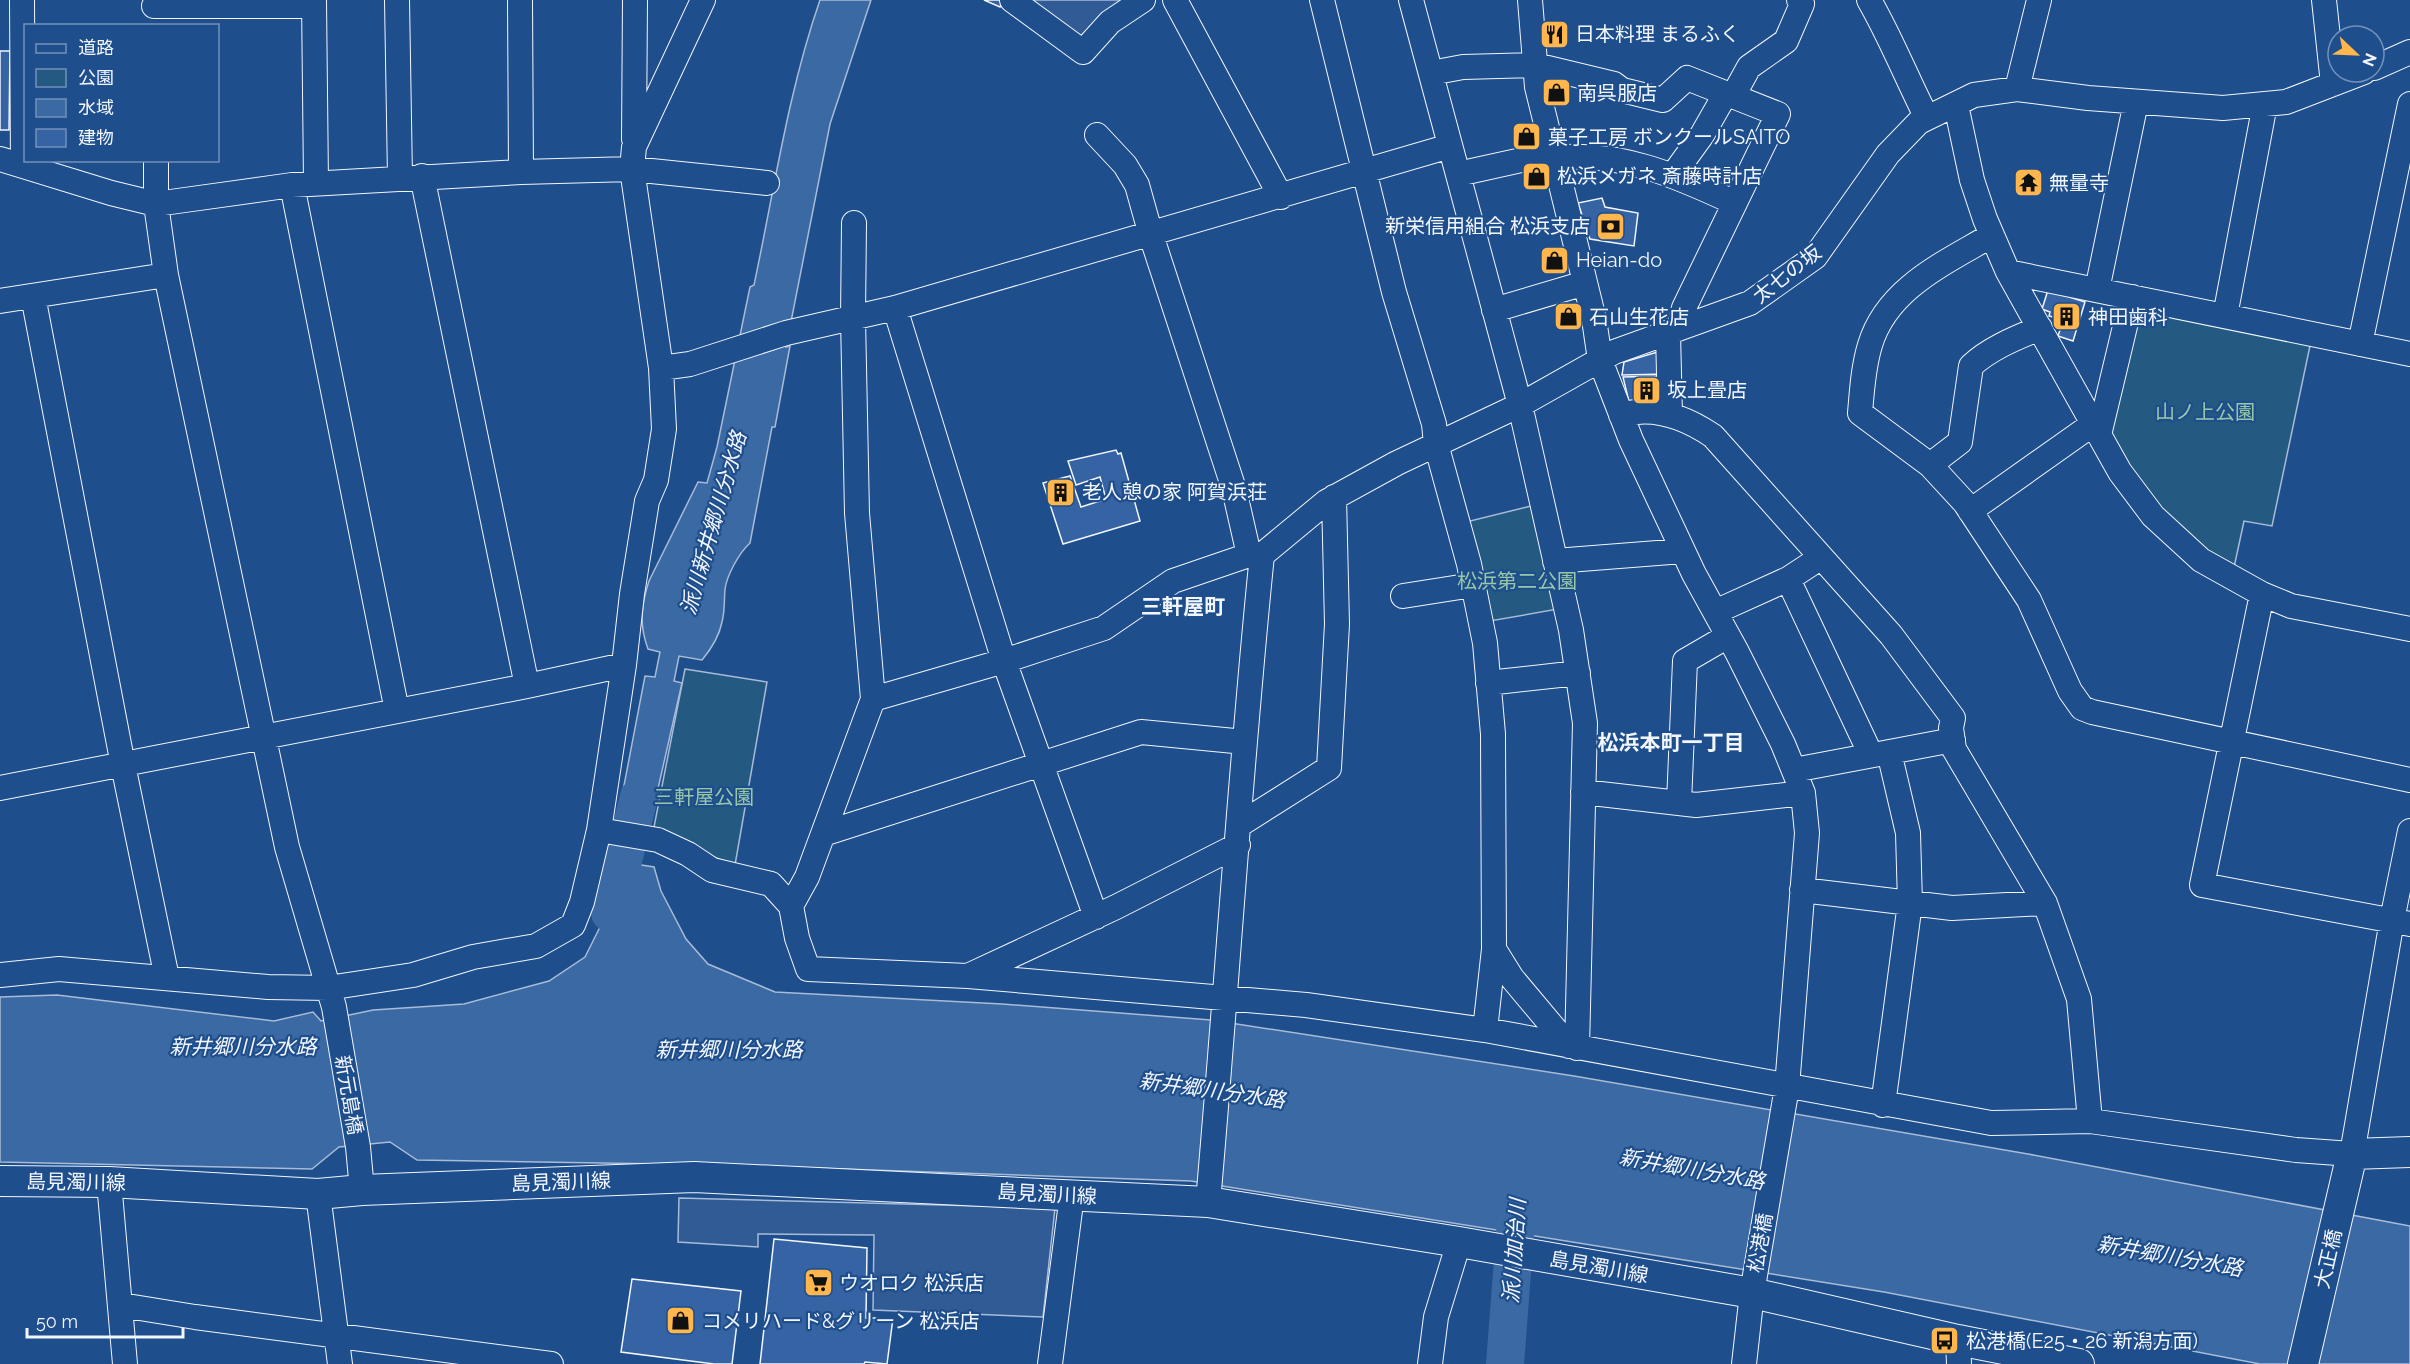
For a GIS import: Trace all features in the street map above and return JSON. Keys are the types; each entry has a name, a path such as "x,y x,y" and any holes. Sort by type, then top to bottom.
{"main road":[{"path":"2352,1154 2410,1152"},
{"name":"大正橋","path":"2303,1364 2352,1154"},
{"name":"島見濁川線","path":"0,1181 109,1182 318,1194 362,1190 694,1178 1072,1195 1209,1190 1459,1242 1752,1293 1959,1352 2079,1364"}],"street":[{"path":"22,0 23,166"},
{"path":"397,0 411,177 527,686"},
{"path":"520,0 521,172"},
{"path":"0,975 58,969 268,987 331,997 473,957 536,946 573,925 582,902 599,830 647,501 656,480 664,429 662,368 633,158 635,0"},
{"path":"633,158 703,0"},
{"path":"1012,0 1083,52 1110,22 1143,0"},
{"path":"1175,0 1281,197"},
{"path":"1322,0 1394,292 1434,424 1436,444 1473,585 1485,643 1493,735 1494,949 1485,1030"},
{"path":"1411,0 1520,405 1571,630 1578,673 1585,723 1573,1047"},
{"name":"松港橋","path":"1530,0 1537,87 1594,319 1600,360 1622,415 1683,550 1783,744 1803,793 1807,833 1787,1087 1752,1293 1744,1364"},
{"path":"1673,175 1749,68 1786,41 1802,4 1799,0"},
{"path":"1869,0 1927,118"},
{"path":"2018,89 2039,0"},
{"path":"2324,0 2327,24"},
{"path":"154,10 314,3 304,184 397,711"},
{"path":"2386,63 2410,52"},
{"path":"1431,73 1463,67 1535,65 1614,84 1622,90 1663,100 1687,78 1778,114 1673,331 1670,414"},
{"name":"太七の坂","path":"873,699 1004,661 1104,628 1173,581 1255,555 1334,497 1436,444 1520,405 1600,360 1750,303 1815,257 1888,154 1919,122 1974,95 2018,89 2088,99 2223,108 2286,102 2333,84"},
{"path":"2097,290 2136,102"},
{"path":"2225,316 2265,104"},
{"path":"2360,344 2410,104"},
{"path":"1956,105 1972,180 2008,272 2120,472 2153,516 2201,560 2262,594 2292,606 2410,629"},
{"path":"1097,135 1125,165 1137,185 1150,235 1255,555 1251,660 1209,1190"},
{"path":"662,368 690,364 786,333 895,308 1450,146"},
{"path":"1458,174 1553,156 1583,155 1631,163 1673,175 1735,203"},
{"path":"0,159 111,194 156,204 304,184 521,172 633,158 767,183"},
{"name":"新元島橋","path":"156,162 156,204 166,275 287,847 331,997 358,1147 362,1190"},
{"path":"791,906 807,877 873,699 857,513 853,318 854,223"},
{"path":"1992,235 1921,276 1891,305 1877,327 1870,345 1864,370 1860,413 1930,465 1970,511 2028,600 2070,691 2082,708 2410,780"},
{"path":"2008,272 2410,354"},
{"path":"0,301 166,275"},
{"path":"1494,310 1585,283"},
{"path":"33,296 123,765 167,978"},
{"path":"1970,511 2096,429 2132,297"},
{"path":"895,308 1004,661 1096,917"},
{"path":"1930,465 1960,442 1971,366 1980,358 2012,340 2040,328"},
{"path":"1622,415 1638,410 1670,414 1695,424 1713,436 1891,635 1953,718 1951,728 1954,749 2045,903 2079,999 2090,1121"},
{"path":"968,976 1096,917 1238,835 1329,768 1337,624 1334,497"},
{"path":"1556,561 1683,550"},
{"path":"1715,612 1788,579 1820,558"},
{"path":"1788,579 1880,754 1908,833 1910,903 1883,1105"},
{"path":"1403,596 1473,585"},
{"path":"2262,594 2202,885 2401,922"},
{"path":"1679,803 1686,660 1728,636"},
{"path":"0,788 527,686 624,665"},
{"path":"1488,682 1578,673"},
{"path":"823,834 1141,732 1245,742"},
{"path":"1794,771 1953,740"},
{"path":"1583,792 1696,805 1803,793"},
{"path":"599,830 658,840 712,870 771,884 791,906 797,938 808,969 968,976 1225,1007 1306,1005 1485,1030 1883,1105 1991,1123 2090,1121 2296,1150 2352,1154 2401,922 2410,831"},
{"path":"1802,890 1952,908 2045,903"},
{"path":"1494,949 1512,978 1573,1047"},
{"path":"109,1182 125,1364"},
{"path":"318,1194 340,1364"},
{"path":"1050,1364 1072,1195"},
{"path":"1430,1364 1436,1317 1459,1242"},
{"path":"121,1305 195,1317 336,1334 482,1359 551,1364"}],"green space":[{"name":"山ノ上公園","path":"2137,304 2311,341 2272,526 2244,521 2233,572 2155,506 2109,431"},
{"name":"松浜第二公園","path":"1531,506 1558,609 1490,621 1466,522"},
{"name":"三軒屋公園","path":"685,669 767,682 735,865 654,827"}],"shaded area":[{"path":"1017,0 1133,0 1083,47"},
{"path":"679,1198 1055,1208 1043,1317 873,1310 874,1235 758,1234 758,1247 678,1242"}],"water":[{"path":"820,0 871,0 830,124 786,347 790,346 775,427 772,427 750,543 738,558 728,577 722,622 712,647 702,660 679,656 674,681 682,683 649,828 617,822 645,676 655,677 660,652 648,649 643,632 642,615 646,590 698,482 707,483 717,447 750,287 754,285 790,106"},
{"name":"新井郷川分水路","path":"615,861 654,867 661,891 686,939 708,964 775,992 1002,1004 1211,1020 1574,1076 2028,1154 2410,1226 2410,1364 2260,1364 1884,1292 1191,1181 726,1165 417,1160 390,1142 339,1147 312,1169 0,1162 0,997 57,995 274,1021 313,1012 321,1021 373,1010 464,1004 549,981 585,957 600,927"}],"building":[{"path":"984,0 1003,0 1000,7"},
{"path":"0,51 10,51 9,130 0,130"},
{"name":"新栄信用組合 松浜支店","path":"1602,198 1605,207 1638,213 1634,246 1590,239 1578,203"},
{"name":"神田歯科","path":"2048,290 2085,302 2073,341 2058,336 2061,327 2055,326 2057,318 2049,316 2050,312 2042,309"},
{"path":"1664,350 1666,374 1622,375 1624,362"},
{"name":"坂上畳店","path":"1665,376 1668,404 1629,402 1623,377"},
{"name":"老人憩の家 阿賀浜荘","path":"1116,450 1118,454 1121,453 1140,521 1063,544 1043,483 1070,476 1081,507 1106,499 1100,477 1076,485 1068,461"},
{"name":"ウオロク 松浜店","path":"774,1239 867,1248 866,1318 893,1318 887,1364 865,1362 864,1364 760,1364"},
{"name":"コメリハード&グリーン 松浜店","path":"632,1279 741,1291 732,1364 714,1364 621,1352"}],"waterway":[{"name":"派川新井郷川分水路","path":"610,913 639,797"},
{"name":"派川加治川","path":"1505,1364 1519,1182"}],"place":[{"name":"日本料理 まるふく","path":"1554,34"},
{"name":"南呉服店","path":"1556,93"},
{"name":"菓子工房 ボンクールSAITO","path":"1527,137"},
{"name":"松浜メガネ 斎藤時計店","path":"1536,176"},
{"name":"無量寺","path":"2028,183"},
{"name":"新栄信用組合 松浜支店","path":"1611,226"},
{"name":"Heian-do","path":"1555,260"},
{"name":"石山生花店","path":"1568,317"},
{"name":"神田歯科","path":"2067,317"},
{"name":"坂上畳店","path":"1646,390"},
{"name":"老人憩の家 阿賀浜荘","path":"1061,492"},
{"name":"ウオロク 松浜店","path":"818,1283"},
{"name":"コメリハード&グリーン 松浜店","path":"681,1321"},
{"name":"松港橋(E25・26 新潟方面)","path":"1945,1341"}],"district":[{"name":"三軒屋町","path":"1183,606"},
{"name":"松浜本町一丁目","path":"1671,742"}]}
